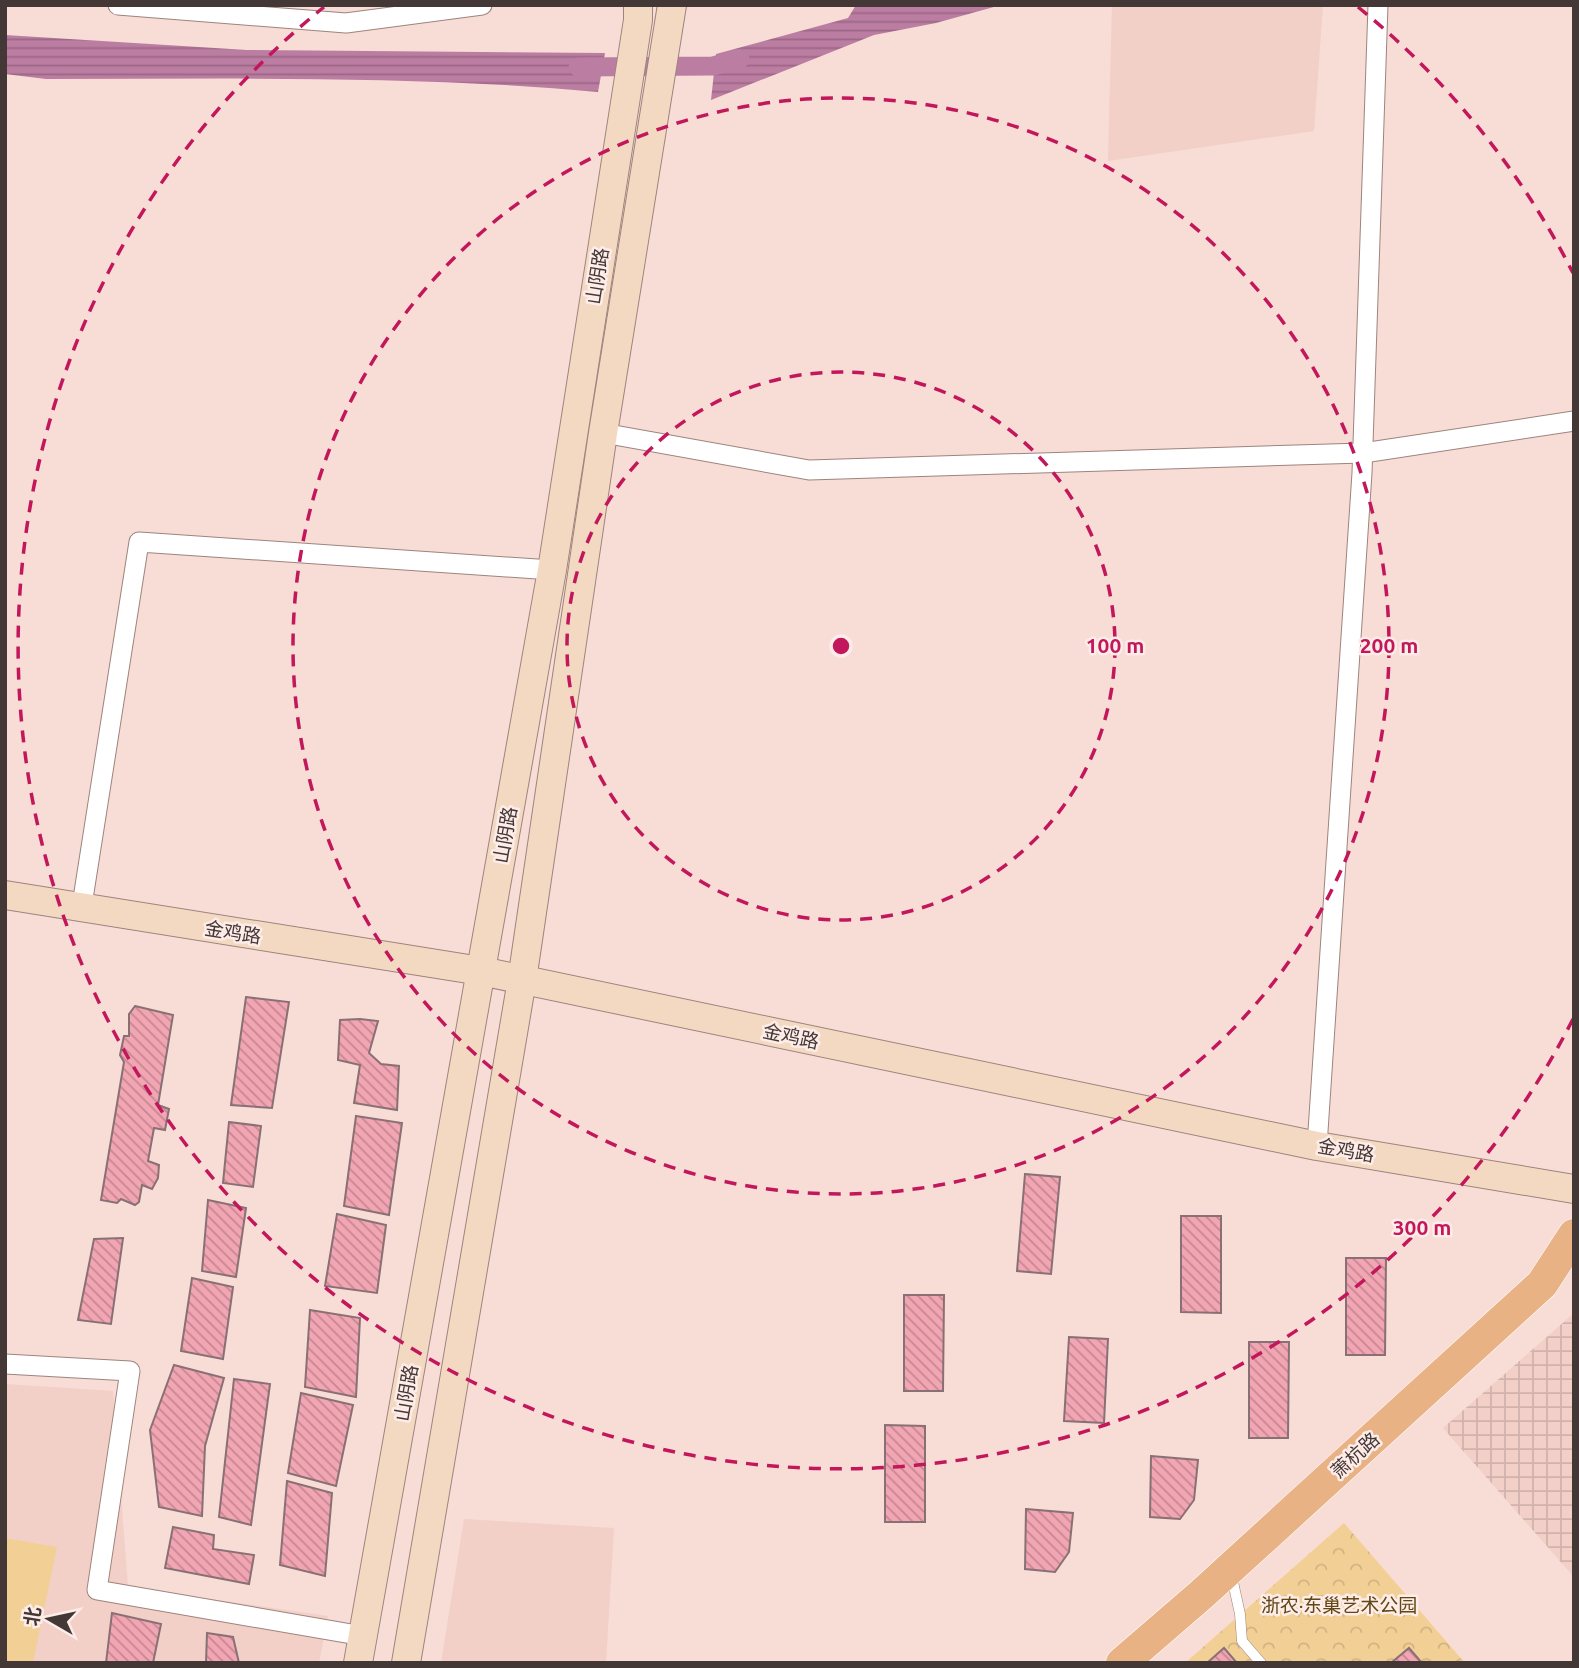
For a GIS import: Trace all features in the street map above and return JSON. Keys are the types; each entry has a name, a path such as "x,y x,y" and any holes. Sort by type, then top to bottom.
{"main road":[{"name":"山阴路","path":"406,1663 522,980 603,433 671,10"},
{"name":"山阴路","path":"361,1649 552,570 638,13"},
{"name":"金鸡路","path":"5,895 82,905 481,971 1317,1146 1574,1188"},
{"name":"萧杭路","path":"1122,1663 1230,1569 1542,1284 1574,1236"}],"street":[{"path":"118,5 346,23 482,5"},
{"path":"1317,1146 1363,453 1378,5"},
{"path":"603,433 808,470 1363,453 1574,421"},
{"path":"82,905 139,542 552,570"},
{"path":"5,1364 130,1371 97,1590 361,1649"}],"lane":[{"path":"1230,1569 1240,1614 1242,1641 1261,1663"}],"shaded area":[{"path":"856,5 1001,5 936,23 874,35 711,100 716,54 848,18"},
{"path":"1112,5 1323,5 1314,131 1108,161"},
{"path":"5,35 247,50 605,53 598,92 391,80 46,79 5,74"},
{"path":"1574,1313 1574,1577 1443,1428"},
{"path":"5,1384 113,1391 128,1587 328,1616 319,1663 5,1663"},
{"path":"464,1519 614,1528 606,1663 441,1663"}],"green space":[{"name":"浙农·东巢艺术公园","path":"1344,1523 1465,1663 1185,1663"},
{"path":"5,1538 57,1547 33,1663 5,1663"}],"building":[{"path":"246,997 289,1002 272,1108 231,1105"},
{"path":"135,1006 173,1015 158,1105 169,1109 165,1130 154,1128 148,1161 159,1165 158,1178 152,1189 142,1185 139,1202 135,1205 121,1199 117,1203 101,1200 124,1062 120,1055 124,1036 129,1036 129,1014"},
{"path":"340,1020 378,1021 369,1053 381,1064 399,1066 397,1110 354,1103 360,1065 338,1060"},
{"path":"356,1116 402,1123 389,1215 344,1206"},
{"path":"229,1122 261,1126 253,1187 223,1183"},
{"path":"1025,1174 1060,1177 1051,1274 1017,1271"},
{"path":"208,1200 246,1208 236,1277 202,1271"},
{"path":"337,1214 386,1225 377,1293 325,1286"},
{"path":"1181,1216 1221,1216 1221,1313 1181,1312"},
{"path":"123,1238 111,1324 78,1320 94,1239"},
{"path":"1346,1258 1386,1258 1385,1355 1346,1355"},
{"path":"192,1278 233,1287 223,1359 181,1351"},
{"path":"904,1295 944,1295 943,1391 904,1391"},
{"path":"310,1310 360,1318 356,1397 305,1387"},
{"path":"1069,1337 1108,1339 1104,1423 1064,1421"},
{"path":"1249,1342 1289,1342 1288,1438 1249,1438"},
{"path":"174,1365 224,1378 205,1446 202,1516 159,1507 150,1430"},
{"path":"234,1379 270,1384 251,1525 219,1517"},
{"path":"301,1393 353,1405 336,1486 288,1473"},
{"path":"885,1425 925,1426 925,1522 885,1522"},
{"path":"1151,1456 1198,1460 1194,1500 1180,1519 1150,1517"},
{"path":"287,1481 332,1493 325,1576 280,1565"},
{"path":"1026,1509 1073,1513 1069,1552 1055,1572 1025,1569"},
{"path":"173,1527 214,1535 213,1549 254,1555 249,1584 165,1568"},
{"path":"112,1613 161,1624 153,1663 106,1663"},
{"path":"207,1633 233,1637 239,1663 206,1663"},
{"path":"1224,1648 1237,1663 1207,1663"},
{"path":"1409,1648 1422,1663 1391,1663"}],"waterway":[{"path":"578,67 713,66 740,59"}]}
